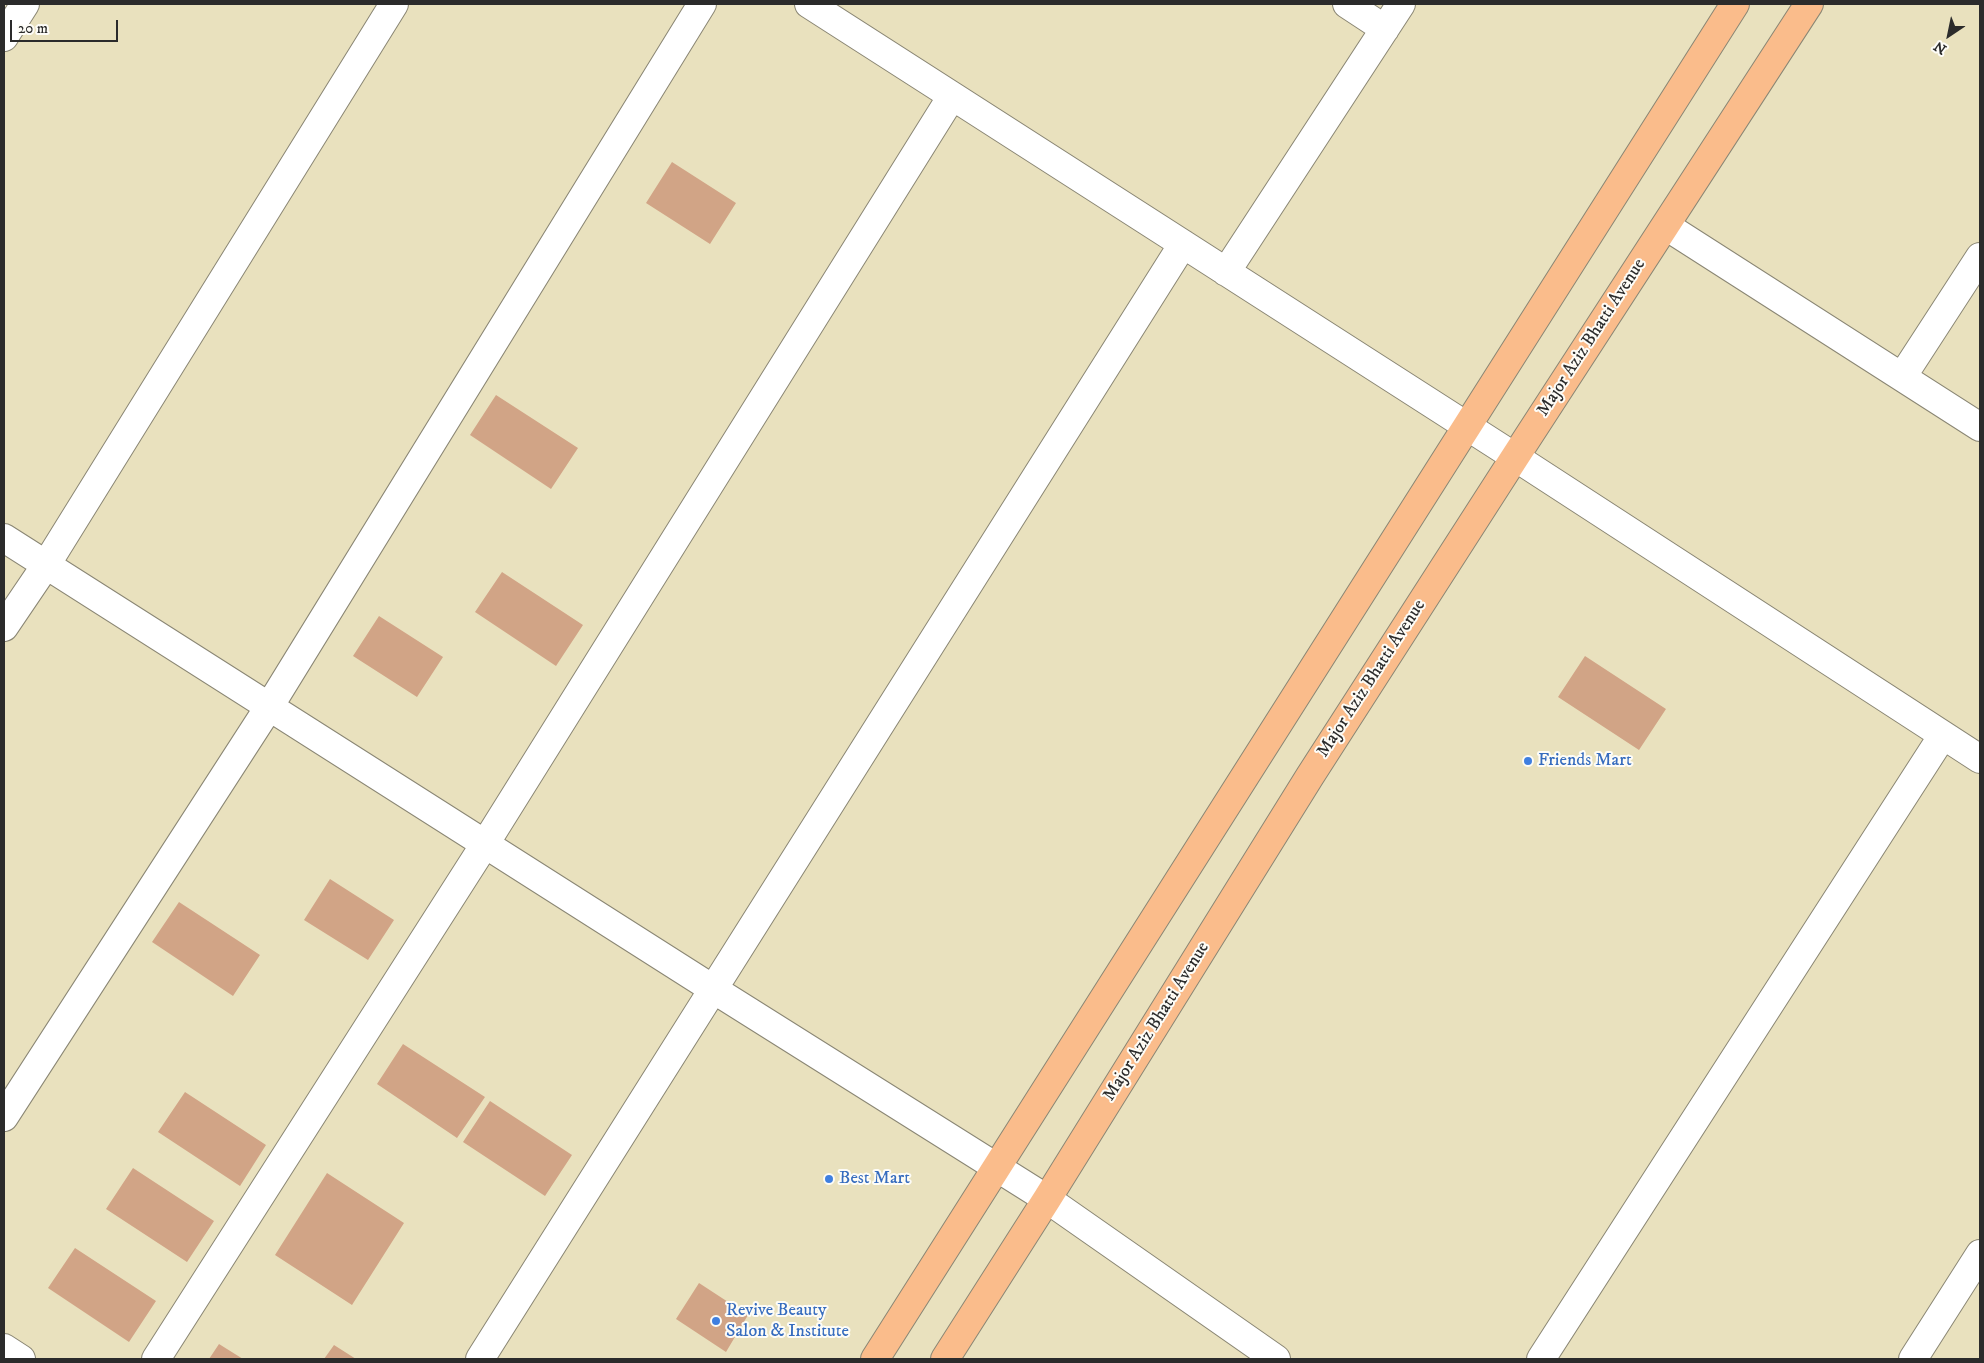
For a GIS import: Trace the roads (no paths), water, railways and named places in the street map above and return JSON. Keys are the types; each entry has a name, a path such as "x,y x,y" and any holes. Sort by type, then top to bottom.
{"main road":[{"path":"874,1359 1468,427 1735,4"},
{"name":"Major Aziz Bhatti Avenue","path":"945,1359 1048,1199 1310,776 1809,4"}],"street":[{"path":"4,37 25,4"},
{"path":"4,627 46,565 394,4"},
{"path":"4,1117 269,707 702,4"},
{"path":"809,4 1515,457 1980,759"},
{"path":"1347,4 1385,29"},
{"path":"1226,272 1401,4"},
{"path":"156,1359 485,844 952,96"},
{"path":"1666,226 1980,427"},
{"path":"480,1359 1183,244"},
{"path":"1902,377 1980,257"},
{"path":"4,538 713,989 1048,1199 1276,1359"},
{"path":"1541,1359 1943,735"},
{"path":"1913,1359 1980,1254"},
{"path":"4,1348 21,1359"}],"place":[{"name":"Friends Mart","path":"1528,761"},
{"name":"Best Mart","path":"829,1179"},
{"name":"Revive Beauty Salon & Institute","path":"716,1321"}]}
